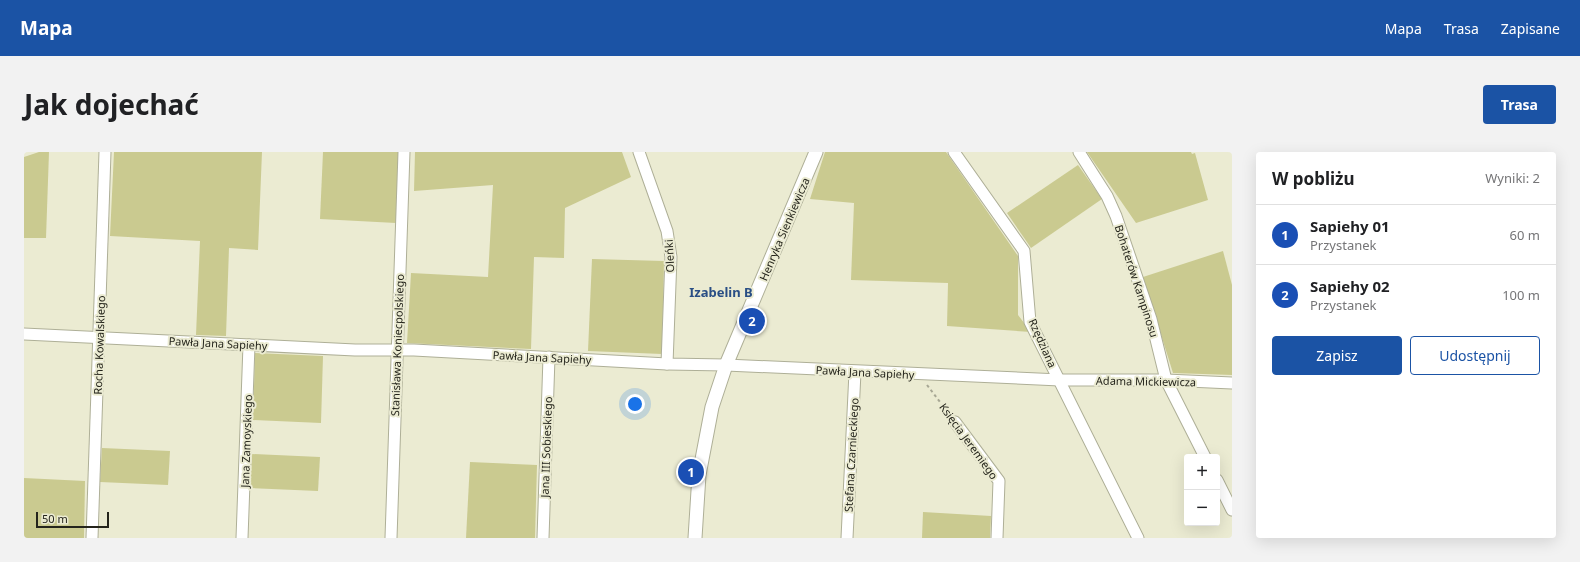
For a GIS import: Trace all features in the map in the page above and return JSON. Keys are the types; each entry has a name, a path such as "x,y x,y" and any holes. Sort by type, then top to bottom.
{"street":[{"name":"Rocha Kowalskiego","path":"92,538 100,338 105,152"},
{"name":"Stanisława Koniecpolskiego","path":"391,538 404,152"},
{"name":"Oleńki","path":"639,152 667,231 671,256 667,364"},
{"name":"Henryka Sienkiewicza","path":"695,538 696,502 704,444 712,407 726,365 816,152"},
{"name":"Rzędziana","path":"954,152 1024,251 1030,322 1138,538"},
{"name":"Bohaterów Kampinosu","path":"1079,152 1107,196 1116,216 1151,319 1166,380 1203,454"},
{"name":"Pawła Jana Sapiehy","path":"24,334 249,345 414,350 667,364 726,365 855,372 1060,380"},
{"name":"Jana Zamoyskiego","path":"242,538 249,345"},
{"name":"Jana III Sobieskiego","path":"543,538 549,357"},
{"name":"Stefana Czarnieckiego","path":"847,538 855,372"},
{"name":"Adama Mickiewicza","path":"1060,380 1166,380 1232,383"},
{"name":"Księcia Jeremiego","path":"955,422 999,481 997,538"},
{"path":"1220,486 1232,510"}],"path":[{"name":"Księcia Jeremiego","path":"920,374 955,422"}],"green space":[{"path":"39,152 49,152 46,238 24,238 24,157"},
{"path":"114,152 262,152 258,250 229,248 226,336 196,335 200,241 110,236"},
{"path":"323,152 399,152 396,223 320,219"},
{"path":"415,152 622,152 631,177 565,208 564,258 534,257 531,349 407,343 411,273 488,277 493,185 414,191"},
{"path":"825,152 946,152 1018,256 1018,315 1031,332 947,326 948,283 851,280 854,203 810,199"},
{"path":"1087,152 1195,153 1208,200 1136,223"},
{"path":"1078,165 1102,199 1031,248 1007,213"},
{"path":"1223,251 1232,285 1232,375 1173,373 1143,277"},
{"path":"592,259 664,261 662,354 588,351"},
{"path":"255,353 323,356 321,423 253,420"},
{"path":"102,448 170,451 168,485 100,482"},
{"path":"252,454 320,457 318,491 250,488"},
{"path":"470,462 537,465 535,538 466,538"},
{"path":"24,478 85,481 84,538 24,538"},
{"path":"923,512 991,516 990,538 922,538"}],"place":[{"name":"Sapiehy 02","path":"752,321"},
{"name":"Sapiehy 01","path":"691,472"}],"district":[{"name":"Izabelin B","path":"721,292"}]}
